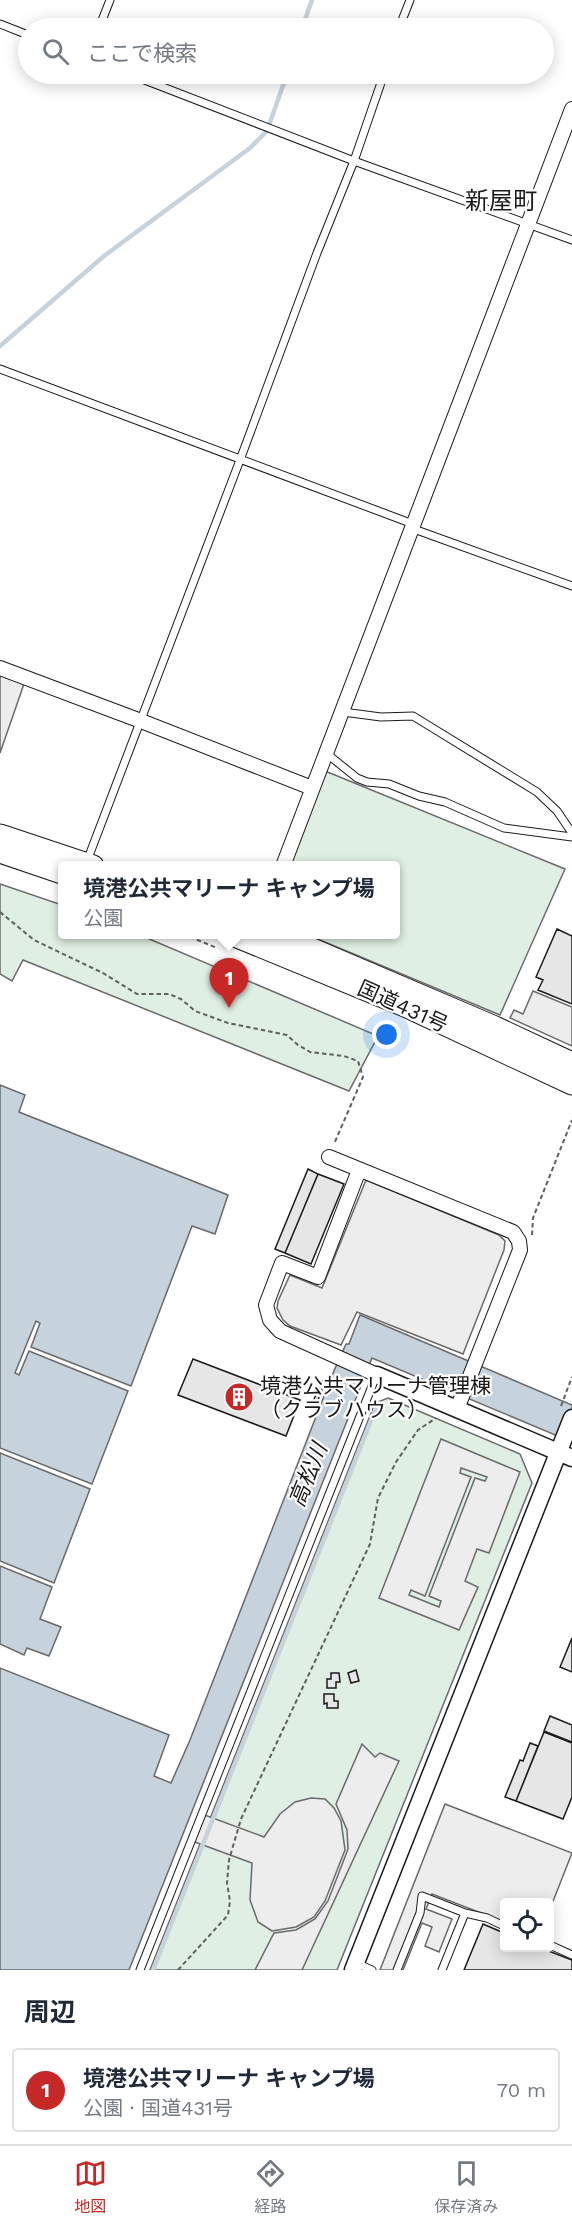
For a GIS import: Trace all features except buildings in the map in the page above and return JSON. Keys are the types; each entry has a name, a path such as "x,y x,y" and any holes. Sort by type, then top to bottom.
{"highway":[{"path":"0,835 80,861"},
{"path":"0,852 58,871"},
{"name":"国道431号","path":"256,939 572,1084"},
{"name":"国道431号","path":"289,939 495,1027 572,1063"}],"street":[{"path":"285,861 572,109"},
{"path":"0,668 312,788"},
{"path":"328,1157 513,1232 519,1240 520,1250 460,1402"},
{"path":"359,1170 318,1277 282,1263 266,1305 270,1320 280,1331 340,1359 373,1373 460,1402 564,1450"},
{"path":"354,1966 564,1450 572,1418"}],"lane":[{"path":"103,18 110,0"},
{"path":"403,18 410,0"},
{"path":"0,24 18,31"},
{"path":"155,84 354,161 572,240"},
{"path":"90,861 316,253 354,161 381,84"},
{"path":"0,369 572,586"},
{"path":"343,711 381,717 413,716 537,792 556,811 572,835"},
{"path":"326,753 357,778 367,782 389,784 419,796 446,802 463,812 504,828 572,835"},
{"path":"140,1970 373,1373"},
{"path":"397,1970 420,1913 422,1896 500,1924"},
{"path":"442,1970 465,1913"},
{"path":"554,1947 572,1955"},
{"path":"354,1966 372,1970"}],"path":[{"path":"0,912 34,940 103,973 137,994 169,994 182,999 195,1011 228,1023 287,1035 310,1052 358,1060 363,1077 328,1157"},
{"path":"563,1401 572,1377"},
{"path":"178,1970 228,1915 229,1860 241,1819 370,1544 378,1498 409,1442 418,1431 440,1413"}],"green space":[{"path":"325,771 565,869 500,1015 318,939 400,939 400,861 291,861"},
{"path":"0,884 58,904 58,939 149,939 378,1036 349,1091 23,960 12,981 0,974"},
{"path":"388,1398 520,1454 532,1483 337,1970 150,1970 375,1403"}],"shaded area":[{"path":"0,672 25,681 0,753"},
{"path":"533,991 572,1007 572,1046 510,1018 514,1010 523,1014"},
{"path":"366,1180 499,1235 505,1241 504,1250 463,1354 357,1312 341,1345 290,1326 283,1320 277,1308 278,1301 290,1275 322,1288"},
{"path":"441,1439 520,1472 489,1553 477,1549 465,1581 478,1587 459,1630 379,1598","holes":["461,1468 487,1477 485,1481 475,1478 429,1596 441,1601 439,1607 409,1595 411,1590 425,1596 471,1477 460,1473"]},
{"path":"362,1744 375,1757 380,1753 399,1761 302,1970 255,1970 274,1933 296,1930 315,1919 328,1901 348,1849 347,1830 336,1804"},
{"path":"311,1798 325,1799 334,1808 341,1821 345,1850 325,1901 314,1917 296,1927 272,1931 258,1922 250,1900 252,1863 192,1841 202,1814 264,1837 280,1814 295,1802"},
{"path":"445,1804 572,1853 554,1899 500,1898 500,1920 432,1894 426,1909 452,1919 439,1952 425,1946 432,1927 422,1923 403,1970 380,1970"}],"water":[{"path":"0,1085 25,1095 19,1112 228,1195 215,1234 192,1226 131,1386 31,1347 40,1323 36,1321 15,1373 19,1375 29,1351 128,1391 92,1484 0,1448"},
{"name":"高松川","path":"360,1315 572,1405 572,1442 372,1358 129,1970 0,1970 0,1668 169,1735 154,1776 171,1783 190,1740 333,1373 346,1344 349,1344"},
{"path":"0,1453 90,1489 54,1583 0,1561"},
{"path":"0,1566 52,1587 40,1619 61,1627 49,1656 27,1648 24,1655 0,1644"}],"waterway":[{"path":"306,18 312,0"},
{"path":"0,346 104,256 250,148 267,131 283,84"},
{"path":"153,1970 378,1403"}],"place":[{"name":"境港公共マリーナ キャンプ場","path":"229,1008"},
{"name":"境港公共マリーナ管理棟 （クラブハウス）","path":"239,1397"}],"district":[{"name":"新屋町","path":"501,201"}]}
